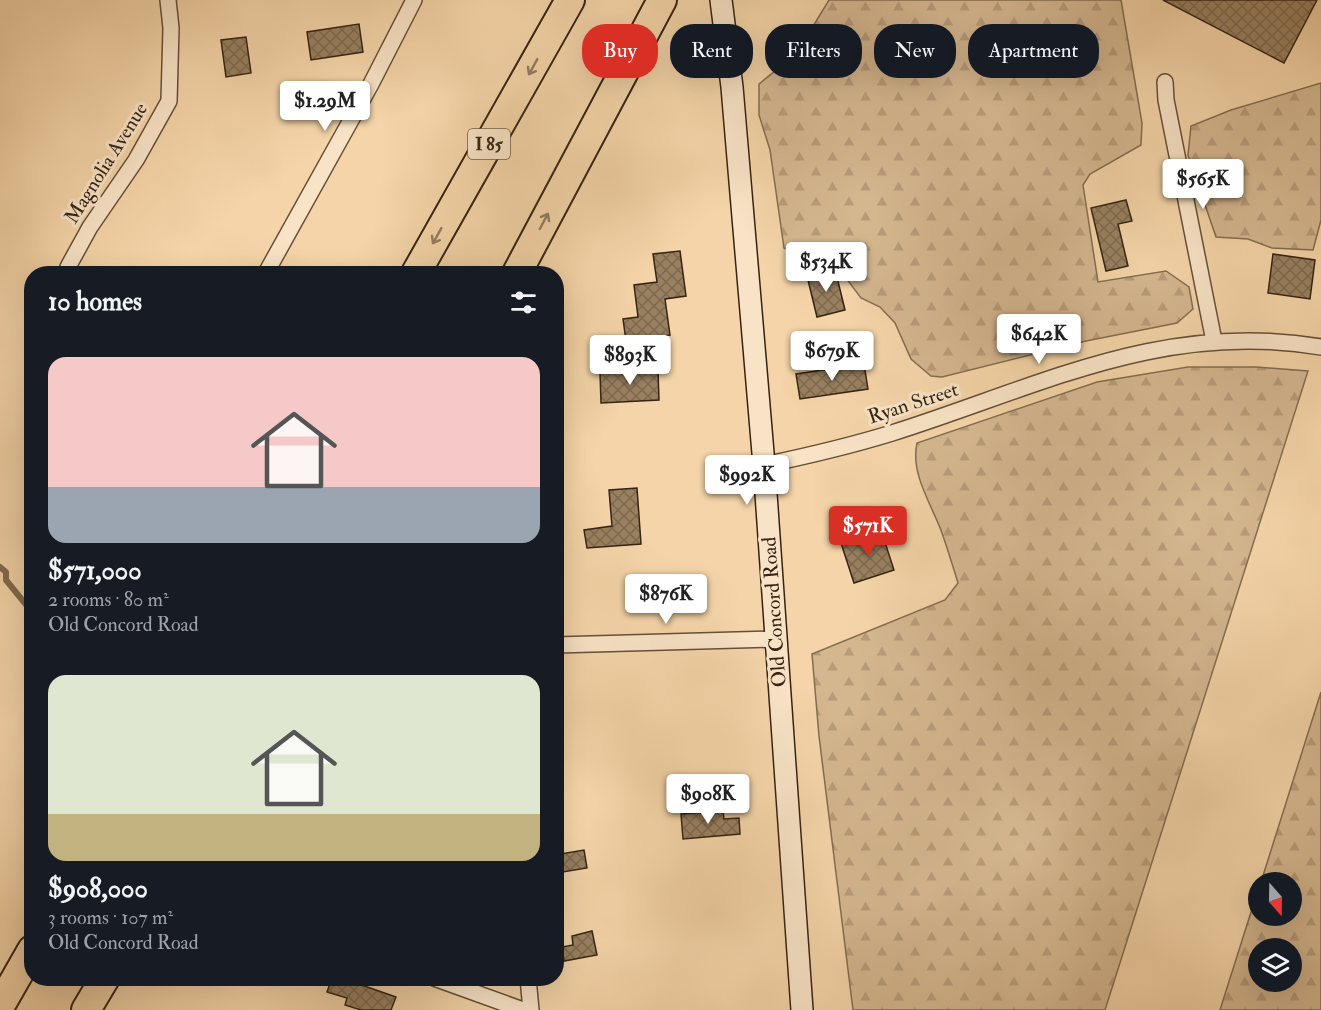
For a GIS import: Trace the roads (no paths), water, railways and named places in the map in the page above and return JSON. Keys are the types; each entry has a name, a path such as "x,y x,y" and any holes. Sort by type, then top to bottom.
{"highway":[{"path":"521,266 662,0"},
{"name":"I 85","path":"420,266 566,8"},
{"path":"0,1006 24,964"},
{"path":"86,1010 100,986"}],"main road":[{"name":"Old Concord Road","path":"721,0 732,87 764,465 801,1010"}],"street":[{"name":"Magnolia Avenue","path":"69,266 90,227 136,160 169,101 171,28 168,0"},
{"path":"270,266 371,84 414,0"},
{"path":"1165,82 1166,100 1214,341"},
{"name":"Ryan Street","path":"764,465 819,454 892,433 1112,358 1214,341 1291,342 1321,347"},
{"path":"564,645 776,639"},
{"path":"456,986 523,1010"},
{"path":"529,986 531,1010"}],"waterway":[{"path":"0,567 6,572 6,580 24,602"}]}
